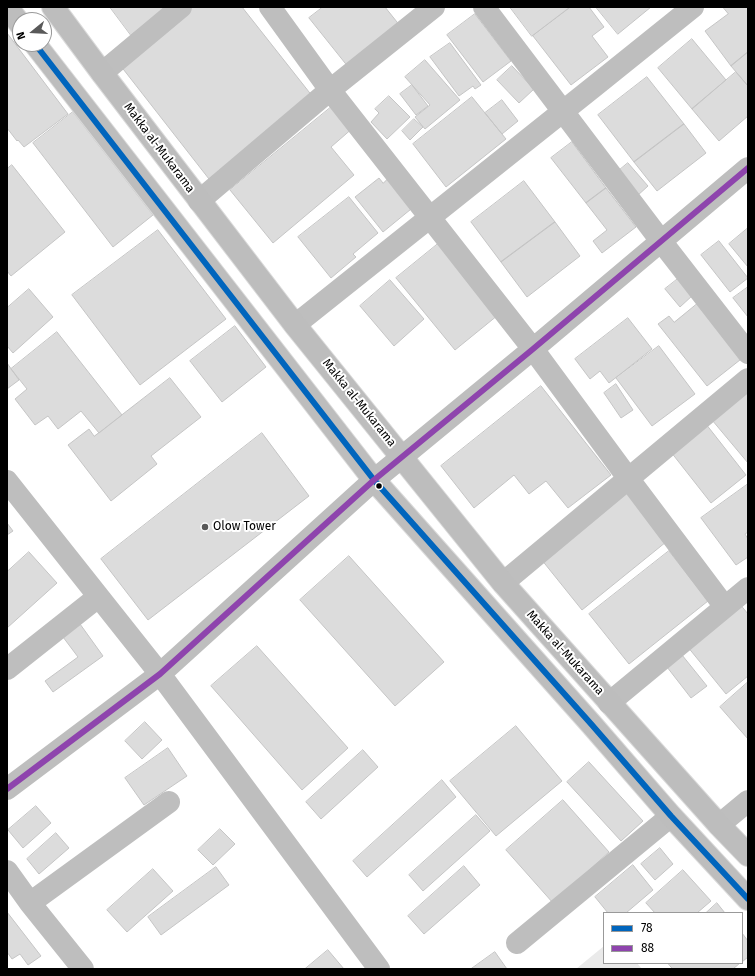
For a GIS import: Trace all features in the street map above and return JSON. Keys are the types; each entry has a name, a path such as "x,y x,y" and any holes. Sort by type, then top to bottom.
{"highway":[{"name":"Makka al-Mukarama","path":"53,7 199,201 295,325 403,457 503,583 609,703 748,855"},
{"path":"41,52 374,480 587,719 670,816 748,899"}],"street":[{"path":"102,73 181,7"},
{"path":"270,7 330,90 533,349 628,478 726,607"},
{"path":"199,201 330,90 434,7"},
{"path":"484,7 661,241 748,353"},
{"path":"295,325 430,216 564,112 693,7"},
{"path":"7,789 160,674 374,480 533,349 748,168"},
{"path":"503,583 748,379"},
{"path":"7,481 160,674 379,969"},
{"path":"609,703 748,588"},
{"path":"7,669 98,597"},
{"path":"719,825 748,801"},
{"path":"30,903 169,802"},
{"path":"516,943 670,816"},
{"path":"7,871 30,903 83,969"}],"shaded area":[{"path":"603,947 603,964 638,964 642,969 576,969"}],"building":[{"path":"110,7 169,7 131,35"},
{"path":"193,7 242,7 313,97 209,179 120,65"},
{"path":"323,7 385,7 401,27 349,68 309,18"},
{"path":"510,7 570,7 532,36"},
{"path":"571,7 589,7 604,27 592,36 608,57 571,85 533,36"},
{"path":"596,7 651,7 618,34"},
{"path":"723,7 748,7 748,52 731,66 705,31 728,14"},
{"path":"475,14 511,61 483,82 447,35"},
{"path":"7,33 12,40 12,52 21,52 68,114 24,147 18,140 17,141 7,128"},
{"path":"692,39 726,80 692,109 658,68"},
{"path":"450,43 481,85 475,89 473,86 459,96 430,57"},
{"path":"748,52 748,86 731,66"},
{"path":"425,60 460,100 425,129 415,117 430,105 405,77"},
{"path":"512,66 534,89 519,103 497,80"},
{"path":"736,72 748,86 748,116 719,141 692,109"},
{"path":"647,77 684,124 634,162 598,115"},
{"path":"412,85 428,106 416,115 400,94"},
{"path":"389,96 410,117 387,139 371,122 379,113 375,109"},
{"path":"472,97 506,139 446,187 413,144"},
{"path":"502,100 518,121 502,134 485,113"},
{"path":"335,104 354,127 331,147 354,175 273,243 230,190"},
{"path":"73,112 153,215 113,247 33,143"},
{"path":"414,119 423,127 410,140 402,131"},
{"path":"684,124 706,153 657,191 634,162"},
{"path":"572,142 606,188 586,203 551,158"},
{"path":"628,163 648,186 637,196 616,173"},
{"path":"12,165 65,232 11,276 7,271 7,169"},
{"path":"392,175 416,205 383,232 355,197 379,178 383,183"},
{"path":"524,181 555,222 501,262 471,222"},
{"path":"606,188 636,227 602,253 593,241 607,230 586,203"},
{"path":"349,197 378,233 353,254 356,257 331,278 298,237"},
{"path":"555,222 580,256 527,297 501,262"},
{"path":"748,228 748,267 729,244"},
{"path":"158,230 226,319 140,385 72,295"},
{"path":"444,239 503,311 455,350 396,278"},
{"path":"719,241 748,278 730,292 701,255"},
{"path":"679,278 693,295 680,307 665,289"},
{"path":"390,280 424,319 394,346 360,306"},
{"path":"748,287 748,317 733,298"},
{"path":"29,289 53,317 13,353 7,346 7,308"},
{"path":"702,300 745,356 707,386 658,324 669,316 674,322"},
{"path":"628,318 652,349 609,383 600,371 590,379 575,359"},
{"path":"235,326 266,367 222,402 190,361"},
{"path":"57,332 122,415 99,433 81,411 58,429 48,416 35,425 15,399 27,389 11,369"},
{"path":"659,346 695,394 652,426 616,378"},
{"path":"7,363 19,380 7,389"},
{"path":"170,378 201,417 151,456 157,464 111,501 68,445 89,429 94,436"},
{"path":"616,384 633,410 621,418 604,393"},
{"path":"541,386 611,475 568,508 546,481 529,494 514,475 474,508 441,466"},
{"path":"748,389 748,463 712,420"},
{"path":"702,419 746,475 711,503 667,447"},
{"name":"Olow Tower","path":"262,433 309,496 148,620 101,559"},
{"path":"748,484 748,532 745,534 748,539 748,557 736,565 701,518"},
{"path":"626,491 666,542 582,610 541,559"},
{"path":"7,523 13,531 7,535"},
{"path":"669,551 708,601 629,664 589,614"},
{"path":"29,552 57,583 7,628 7,572"},
{"path":"349,556 444,662 395,706 300,600"},
{"path":"739,603 748,614 748,676 726,694 687,646"},
{"path":"80,624 103,656 53,692 45,681 78,657 63,637"},
{"path":"257,646 348,748 302,790 211,686"},
{"path":"682,655 707,686 691,698 667,667"},
{"path":"748,682 748,739 720,707"},
{"path":"145,722 162,740 142,759 125,741"},
{"path":"516,726 562,781 496,836 450,781"},
{"path":"168,748 187,776 144,805 125,778"},
{"path":"363,750 378,767 321,819 306,802"},
{"path":"589,762 643,821 621,841 567,782"},
{"path":"442,780 456,797 367,877 353,861"},
{"path":"563,800 609,852 553,903 506,850"},
{"path":"36,806 51,823 23,848 8,830"},
{"path":"476,815 490,831 423,891 409,875"},
{"path":"220,829 235,844 213,865 198,850"},
{"path":"56,833 69,848 39,874 27,859"},
{"path":"660,848 673,864 655,880 641,864"},
{"path":"633,865 653,890 627,912 607,912 595,897"},
{"path":"464,866 480,885 424,934 408,916"},
{"path":"216,867 229,885 161,935 148,917"},
{"path":"153,869 173,891 127,932 107,910"},
{"path":"683,870 711,901 698,912 654,912 646,903"},
{"path":"717,903 724,912 707,912"},
{"path":"7,912 41,956 28,965 20,954 12,959 7,952"},
{"path":"743,934 748,941 748,957 743,961"},
{"path":"328,950 344,969 305,969"},
{"path":"495,952 507,969 471,969"},
{"path":"669,964 739,964 733,969 673,969"}],"transit line":[{"name":"78","path":"41,52 374,480 671,816 748,899"},
{"name":"88","path":"7,789 160,674 374,480 533,349 748,168"}],"place":[{"name":"Olow Tower","path":"205,527"}]}
